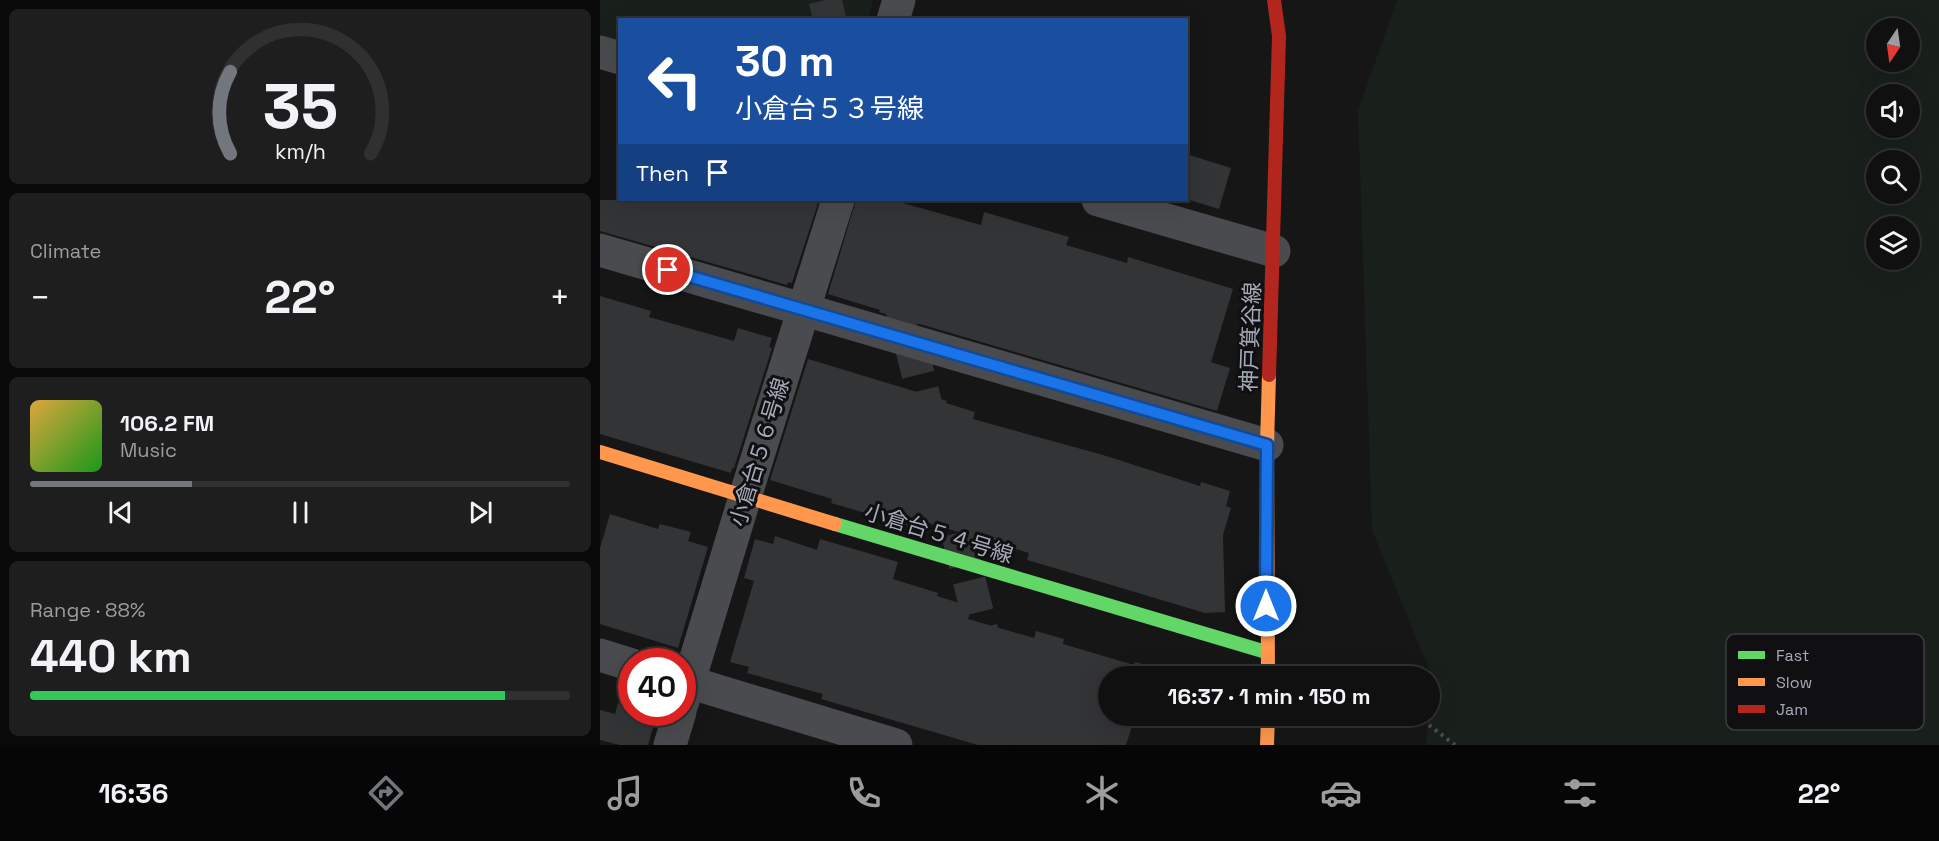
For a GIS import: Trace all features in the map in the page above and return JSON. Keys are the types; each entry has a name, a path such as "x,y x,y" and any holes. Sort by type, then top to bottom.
{"street":[{"path":"894,18 899,0"},
{"name":"神戸箕谷線","path":"1267,666 1267,445 1279,36 1274,0"},
{"path":"600,52 618,57"},
{"name":"小倉台５６号線","path":"696,654 838,201"},
{"path":"1101,201 1274,251"},
{"path":"600,250 1267,445"},
{"name":"小倉台５４号線","path":"600,452 1266,652"},
{"path":"600,655 618,661"},
{"path":"696,692 896,745"},
{"path":"670,745 676,726"},
{"path":"1268,726 1268,745"}],"path":[{"path":"1430,726 1455,745"}],"shaded area":[{"path":"600,0 873,0 868,18 618,18 618,42 600,36"},
{"path":"1397,0 1939,0 1939,745 1426,745 1427,726 1440,726 1440,666 1428,666 1372,530 1358,111"}],"building":[{"path":"1188,155 1231,168 1219,209 1188,200"},
{"path":"600,200 819,201 792,283 788,282 787,285 600,231"},
{"path":"856,201 896,201 981,225 984,212 1069,237 1066,245 1127,263 1128,257 1233,289 1211,362 1230,368 1217,411 879,312 880,310 828,294"},
{"path":"600,296 651,311 649,317 734,341 738,328 772,338 769,347 772,348 731,473 600,434"},
{"path":"808,359 947,401 946,403 975,412 973,419 1103,455 1200,486 1201,482 1230,491 1226,506 1231,508 1223,535 1225,612 1205,613 1027,560 1029,553 922,521 920,529 831,503 832,499 770,480"},
{"path":"610,514 658,529 660,524 691,532 688,541 708,547 678,648 600,624 600,548"},
{"path":"775,536 817,550 820,539 898,562 893,579 938,593 937,596 972,607 968,619 1034,638 1036,631 1064,639 1063,644 1134,665 1135,662 1149,666 1098,666 1098,726 1132,726 1126,745 978,745 821,699 823,694 747,673 749,667 730,662 754,581 744,578 755,539 773,544"},
{"path":"618,703 618,726 653,726 648,745 620,745 600,740 600,710 615,714"}],"tunnel":[{"path":"825,0 830,18"},
{"path":"875,201 1010,745"}],"traffic: fast":[{"path":"835,524 1266,652"}],"traffic: slow":[{"path":"1268,666 1269,375"},
{"path":"600,452 835,524"},
{"path":"1267,745 1268,726"}],"traffic: jam":[{"path":"1269,375 1279,36 1274,0"}],"route":[{"path":"668,270 1267,445 1266,606"}]}
